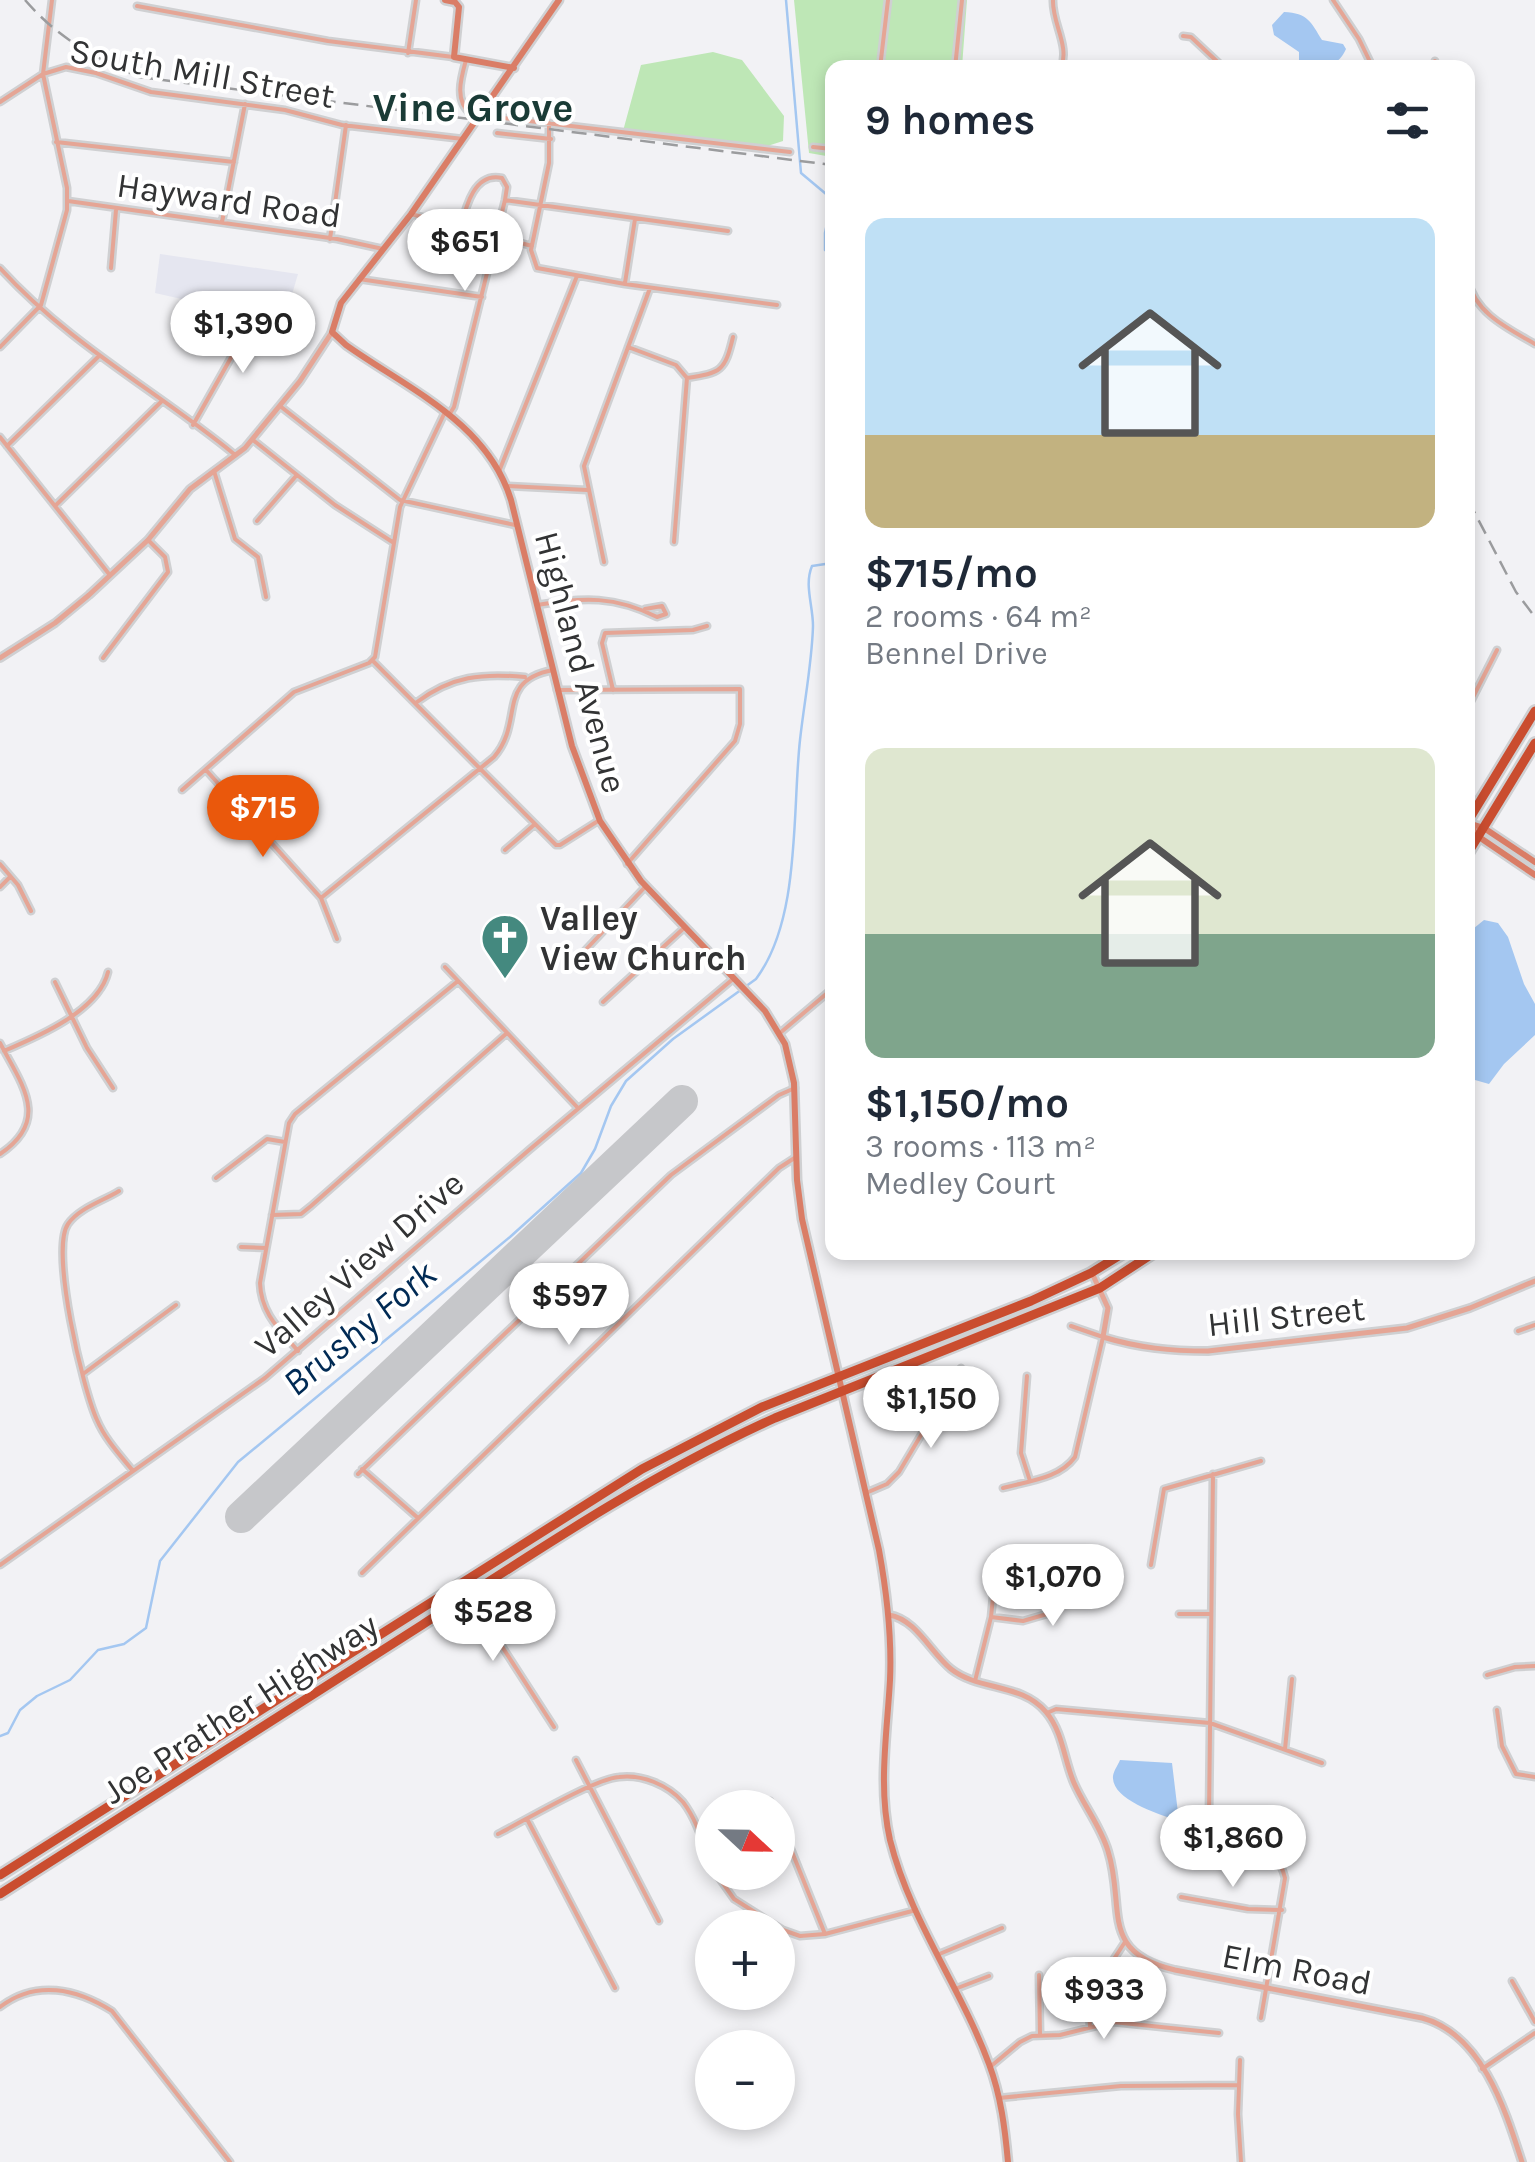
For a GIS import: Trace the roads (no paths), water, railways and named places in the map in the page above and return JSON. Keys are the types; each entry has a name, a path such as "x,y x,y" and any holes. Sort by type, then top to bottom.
{"highway":[{"path":"1475,810 1535,710"},
{"path":"1475,842 1535,743"},
{"name":"Joe Prather Highway","path":"0,1875 668,1454 762,1407 1031,1301 1111,1260"},
{"name":"Joe Prather Highway","path":"0,1894 468,1595 618,1502 724,1443 775,1418 1100,1288 1143,1260"}],"main road":[{"path":"445,0 460,4 454,57 514,68"},
{"path":"332,332 338,308 411,214 558,0"},
{"name":"Highland Avenue","path":"332,332 447,413 482,443 500,469 518,526 577,764 600,821 646,886 751,994 780,1033 790,1058 804,1228 866,1493 889,1615 891,1647 884,1754 885,1807 893,1850 916,1910 990,2067 999,2098 1008,2162"},
{"path":"1475,828 1535,875"},
{"path":"1481,833 1535,862"}],"street":[{"path":"0,347 39,308 68,202 43,74 52,0"},
{"path":"408,53 416,0"},
{"path":"881,60 888,0"},
{"path":"956,60 962,0"},
{"path":"1053,0 1055,24 1064,47 1062,60"},
{"path":"1333,0 1370,60"},
{"path":"137,6 408,53 454,57"},
{"path":"1184,36 1215,60"},
{"path":"466,60 462,103 478,118 549,122 790,152"},
{"name":"South Mill Street","path":"0,102 43,74 72,68 151,92 294,112 346,125 463,139"},
{"path":"222,224 246,104"},
{"path":"549,122 542,203 532,246 535,264 541,270 777,305"},
{"path":"330,238 346,125"},
{"path":"497,132 550,140"},
{"path":"56,142 234,162"},
{"path":"813,146 825,148"},
{"path":"372,660 402,501 454,406 505,200 507,187 502,178 482,180 460,226"},
{"path":"505,200 728,231"},
{"name":"Hayward Road","path":"68,202 330,238 383,249"},
{"path":"111,268 116,210"},
{"path":"411,214 532,246"},
{"path":"625,284 635,219"},
{"path":"0,268 39,308 236,456"},
{"path":"500,469 578,276"},
{"path":"359,279 482,297"},
{"path":"604,562 587,490 586,457 650,288"},
{"path":"1475,300 1484,313 1535,344"},
{"path":"193,425 259,308"},
{"path":"0,658 55,622 110,576 148,540 190,489 236,456 280,406 332,332"},
{"path":"687,378 720,370 728,360 733,337"},
{"path":"628,347 676,365 687,378 674,542"},
{"path":"7,446 100,356"},
{"path":"55,506 161,402"},
{"path":"280,406 402,501 518,526"},
{"path":"0,437 110,576"},
{"path":"252,440 296,476 394,544"},
{"path":"214,471 235,539 258,557 266,597"},
{"path":"257,521 296,476"},
{"path":"507,486 587,490"},
{"path":"102,658 168,572 165,557 148,540"},
{"path":"538,606 584,598 645,609"},
{"path":"613,690 602,642 605,634 707,626"},
{"path":"1475,694 1498,650"},
{"path":"372,660 560,846 600,821"},
{"path":"182,790 294,692 372,660"},
{"path":"417,702 441,686 468,676 526,678 553,670"},
{"path":"321,898 481,768 503,745 517,692 526,678"},
{"path":"558,690 740,689 740,724 735,741 628,864"},
{"path":"206,770 321,898 336,938"},
{"path":"505,850 535,824"},
{"path":"0,864 18,885 31,911"},
{"path":"0,886 10,878"},
{"path":"578,959 646,886"},
{"path":"603,1002 685,927"},
{"path":"445,966 578,1108"},
{"path":"4,1050 73,1016 106,980 108,972"},
{"name":"Valley View Drive","path":"0,1566 248,1392 578,1108 737,980"},
{"path":"55,982 87,1048 113,1088"},
{"path":"298,1351 268,1316 261,1302 260,1283 288,1123 458,982"},
{"path":"780,1033 825,995"},
{"path":"272,1215 302,1214 507,1033"},
{"path":"0,1043 24,1090 30,1116 19,1140 0,1154"},
{"path":"418,1518 360,1472 671,1175 779,1095 795,1088"},
{"path":"216,1178 267,1139 284,1142"},
{"path":"362,1573 779,1168 796,1157"},
{"path":"119,1191 73,1218 62,1237 65,1280 83,1374 101,1427 134,1472"},
{"path":"241,1247 266,1248"},
{"path":"1003,1488 1066,1468 1074,1456 1108,1308 1091,1273"},
{"name":"Hill Street","path":"1103,1337 1157,1350 1198,1351 1369,1334 1433,1322 1535,1281"},
{"path":"83,1374 176,1305"},
{"path":"1518,1331 1535,1325"},
{"path":"1072,1326 1103,1337"},
{"path":"866,1493 887,1484 899,1472 961,1368"},
{"path":"1027,1376 1020,1453 1030,1480"},
{"path":"1151,1565 1164,1489 1261,1462"},
{"path":"1213,1474 1210,1821 1226,1838 1266,1850 1279,1862 1286,1878 1261,2018"},
{"path":"991,1617 1023,1621 1047,1614 1062,1589 1065,1570"},
{"path":"974,1681 991,1617 995,1577"},
{"path":"460,1582 554,1727"},
{"path":"1178,1614 1212,1614"},
{"path":"889,1615 900,1618 955,1672 1022,1695 1047,1713 1056,1728 1074,1786 1108,1851 1114,1874 1115,1914 1125,1942 1108,1968"},
{"path":"1486,1675 1516,1666 1535,1666"},
{"path":"1284,1749 1292,1678"},
{"path":"1047,1713 1056,1708 1210,1723 1322,1763"},
{"path":"1497,1710 1502,1746 1516,1774 1535,1778"},
{"path":"576,1760 659,1921"},
{"path":"498,1834 620,1776 648,1780 668,1789 689,1812 695,1826"},
{"path":"527,1819 615,1988"},
{"path":"795,1859 825,1934"},
{"path":"728,1890 753,1910"},
{"path":"1181,1897 1248,1909 1282,1910"},
{"path":"795,1934 825,1934 916,1910"},
{"path":"937,1954 1002,1928"},
{"name":"Elm Road","path":"1125,1942 1140,1957 1160,1966 1438,2022 1457,2035 1500,2099 1522,2162"},
{"path":"1039,1974 1040,2035"},
{"path":"955,1989 990,1976"},
{"path":"1087,1980 1090,2027"},
{"path":"1512,1981 1535,2022"},
{"path":"0,2007 44,1988 89,1996 112,2011 230,2162"},
{"path":"990,2067 1020,2042 1113,2022 1219,2034"},
{"path":"1482,2070 1535,2034"},
{"path":"1240,2060 1241,2162"},
{"path":"999,2098 1122,2086 1238,2086"}],"water":[{"path":"1284,12 1299,14 1322,40 1343,44 1346,49 1339,60 1299,60 1299,52 1274,35 1272,25"},
{"path":"1484,920 1498,923 1508,937 1535,1004 1535,1035 1489,1084 1475,1080 1475,927"},
{"path":"1120,1760 1172,1763 1178,1813 1173,1819 1136,1804 1119,1792 1113,1776"}],"waterway":[{"name":"Brushy Fork","path":"786,0 801,173 825,193"},
{"name":"Brushy Fork","path":"825,233 825,250"},
{"name":"Brushy Fork","path":"0,1736 8,1733 20,1710 37,1696 70,1680 98,1650 124,1644 146,1628 160,1561 238,1462 510,1237 581,1173 626,1081 673,1039 756,979 781,926 788,896 812,640 810,573 812,566 825,564"}],"railway":[{"path":"25,0 77,45 139,77 825,164"},
{"path":"1475,513 1516,592 1535,617"}],"place":[{"name":"Valley View Church","path":"505,980"}],"district":[{"name":"Vine Grove","path":"473,107"}]}
